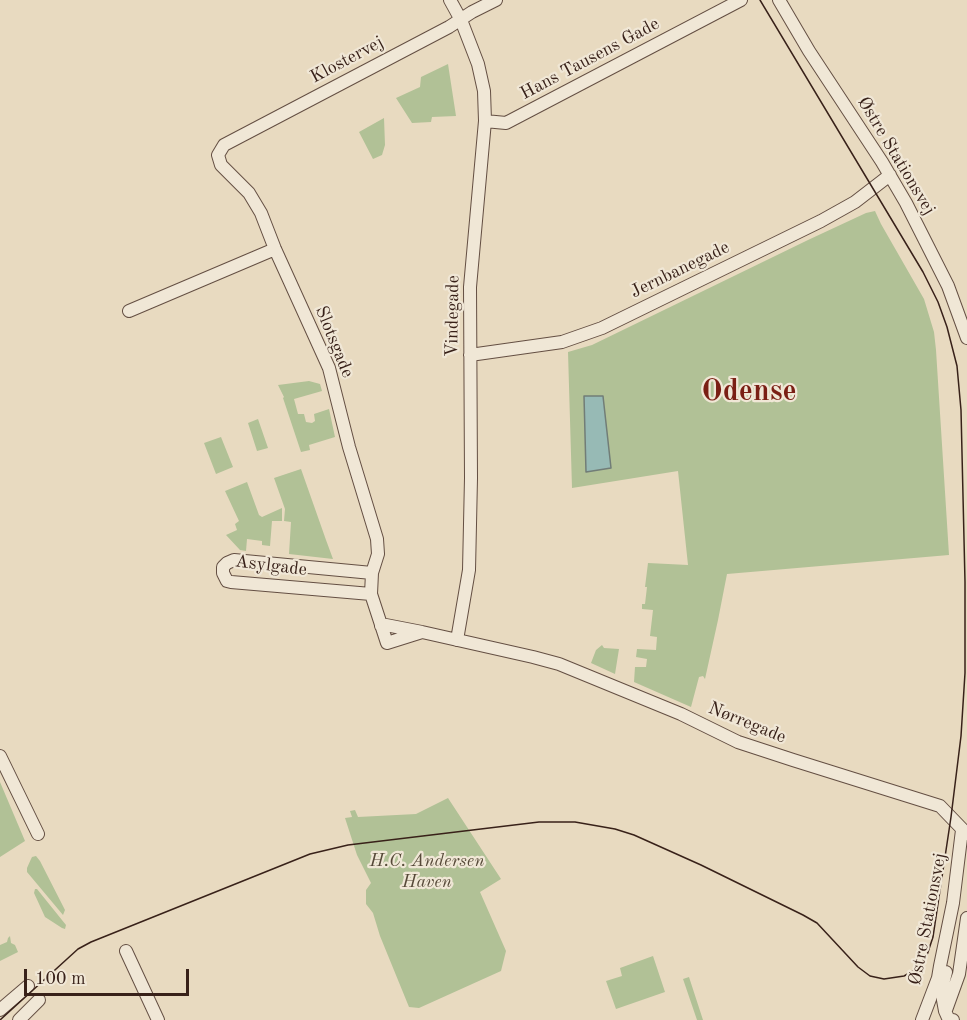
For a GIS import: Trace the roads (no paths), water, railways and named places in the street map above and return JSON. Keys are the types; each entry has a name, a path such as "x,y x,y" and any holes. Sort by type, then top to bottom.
{"street":[{"name":"Vindegade","path":"450,0 474,51 482,78 485,121 470,287 469,570 457,640"},
{"name":"Klostervej","path":"219,155 224,145 496,0"},
{"name":"Hans Tausens Gade","path":"485,121 506,123 741,0"},
{"name":"Østre Stationsvej","path":"779,0 906,202 939,268 967,338"},
{"name":"Slotsgade","path":"219,155 221,165 249,193 261,213 329,368 349,447 377,539 378,554 372,573 371,594"},
{"name":"Jernbanegade","path":"470,355 562,342 602,328 821,221 855,202 890,175"},
{"path":"129,311 275,249"},
{"name":"Asylgade","path":"371,594 231,582 227,581 223,567 234,560 372,573"},
{"path":"371,594 387,643 422,632"},
{"path":"381,626 386,625 457,640"},
{"name":"Nørregade","path":"457,640 559,664 681,714 738,742 940,806 965,832"},
{"path":"0,756 38,834"},
{"name":"Østre Stationsvej","path":"924,1016 938,978 965,832"},
{"path":"953,903 957,924 943,984 953,999"},
{"path":"924,1016 953,999 967,918"},
{"path":"126,951 158,1020"},
{"path":"0,1010 28,986"},
{"path":"19,1020 39,1000"}],"water":[{"path":"584,396 603,396 611,468 586,472"}],"tram line":[{"path":"0,1020 78,949 91,942 310,854 348,845 539,822 575,822 615,829 634,835 701,865 817,923 858,967 870,976 884,979 904,976 915,970 927,955 933,937 951,817 961,736 965,673 961,410 957,366 938,302 923,272 760,0"}],"district":[{"name":"Odense","path":"749,392"}],"park label":[{"name":"H.C. Andersen Haven","path":"427,871"}]}
